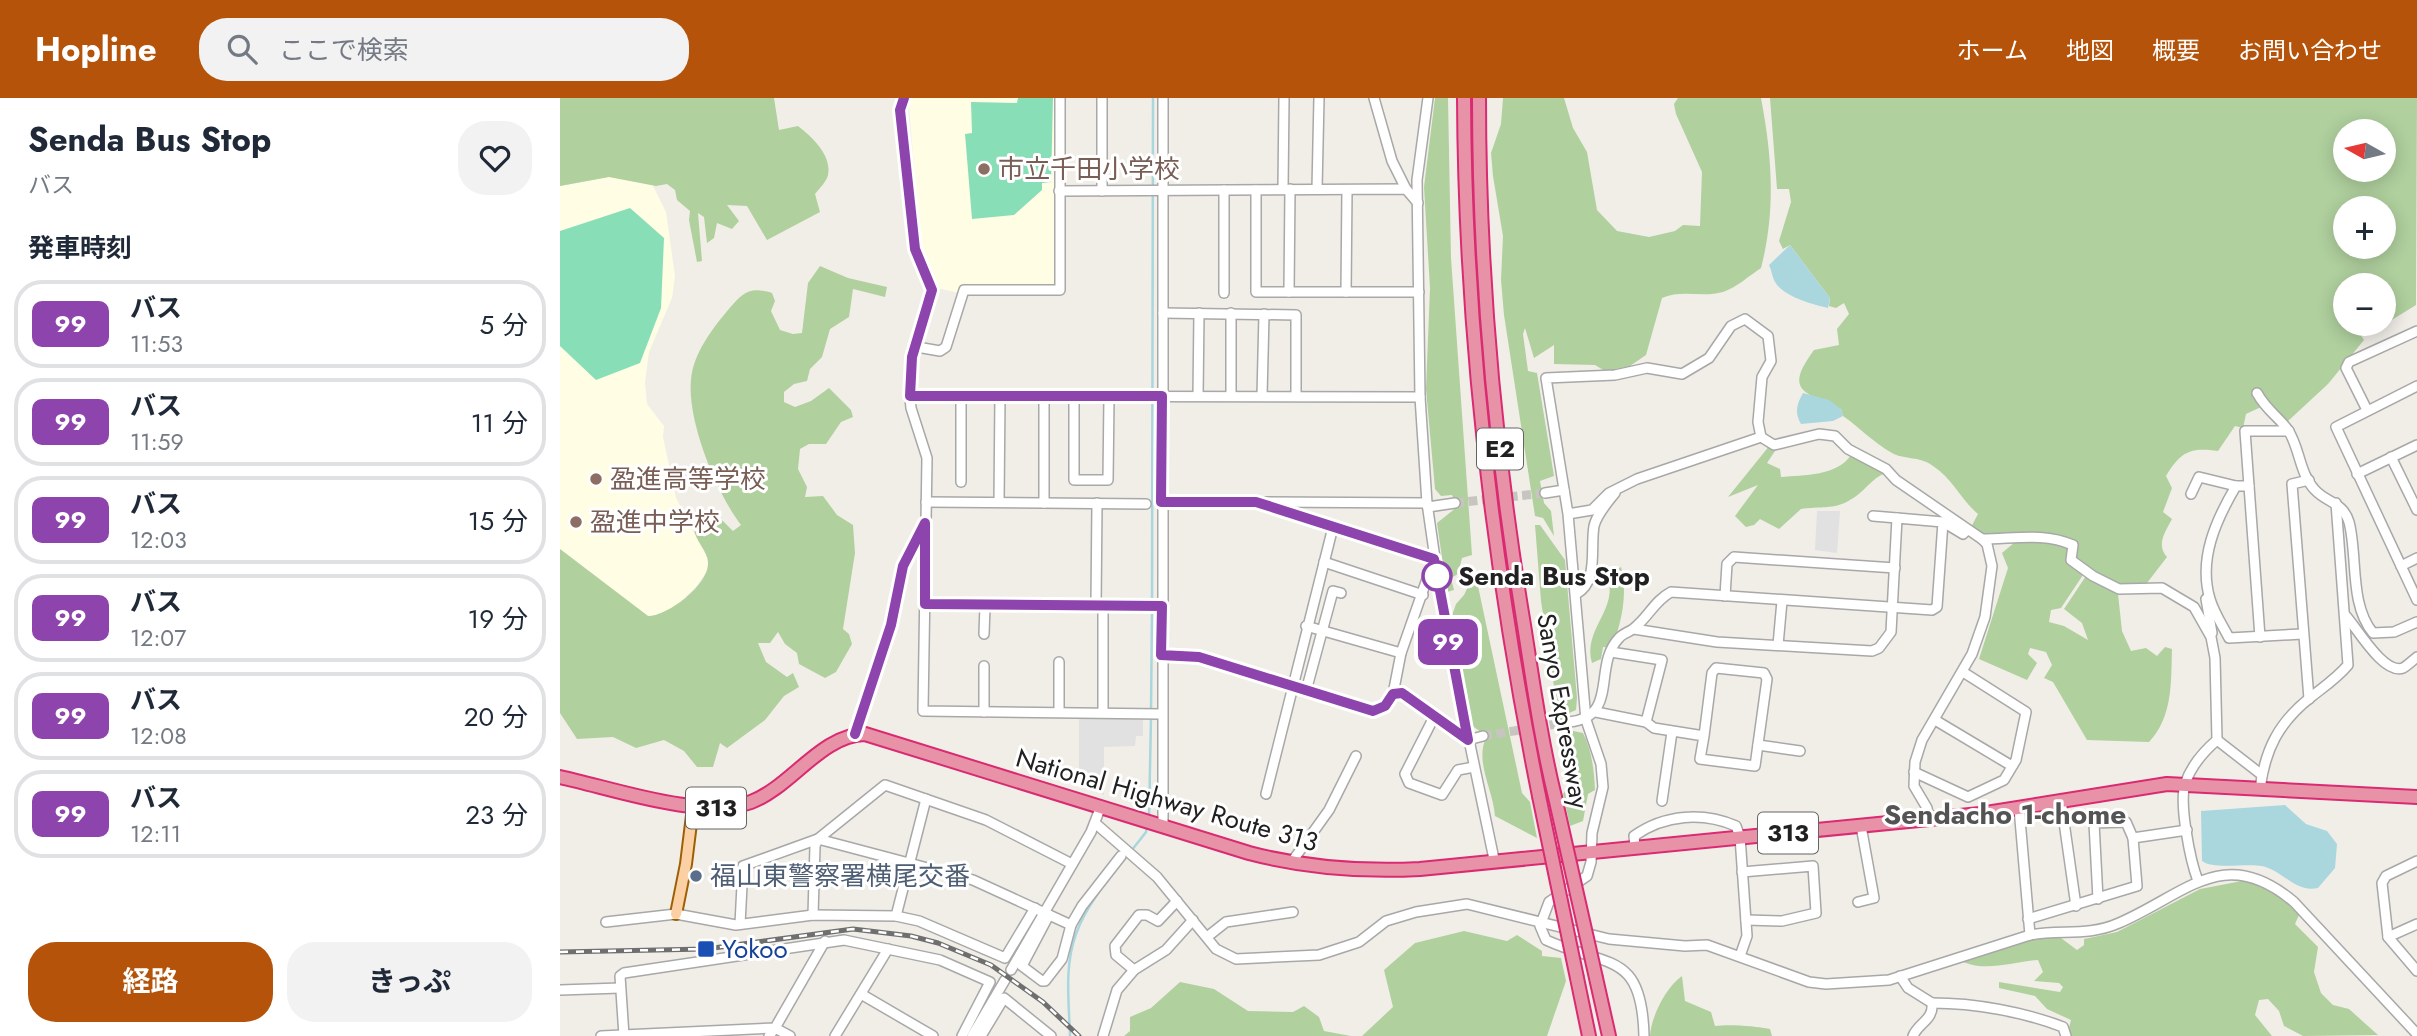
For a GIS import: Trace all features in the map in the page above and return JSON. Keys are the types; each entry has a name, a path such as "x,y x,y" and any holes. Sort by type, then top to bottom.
{"highway":[{"name":"Sanyo Expressway","path":"1464,98 1474,332 1486,462 1500,571 1539,796 1589,1036"},
{"name":"Sanyo Expressway","path":"1479,98 1485,262 1497,420 1515,571 1555,797 1609,1036"},
{"name":"National Highway Route 313","path":"855,734 874,736 1292,863 1345,870 1394,870 1929,819 2019,808 2148,786 2261,782 2417,797"},
{"name":"313","path":"560,777 693,807 732,807 751,802 779,786 834,743 855,734"}],"main road":[{"path":"676,914 693,807"}],"street":[{"path":"904,98 900,110 915,249 932,290 912,357 910,396 927,458 923,711 1155,714"},
{"path":"917,347 940,351 946,347 964,290 1060,290 1060,98"},
{"path":"1102,98 1102,191"},
{"path":"1153,822 1155,714 1161,655 1155,606 1161,502 1156,396 1163,313 1157,189 1163,98"},
{"path":"1284,98 1289,292"},
{"path":"1318,98 1318,189"},
{"path":"1374,98 1392,161 1406,189 1418,203"},
{"path":"1428,98 1416,180 1420,397 1427,505 1434,559 1468,740 1485,805 1494,859"},
{"path":"1059,191 1406,189"},
{"path":"1224,190 1224,293"},
{"path":"1256,190 1256,292 1419,292"},
{"path":"1346,190 1346,292"},
{"path":"1163,313 1298,316 1296,396"},
{"path":"1198,396 1199,313"},
{"path":"1231,313 1231,396"},
{"path":"1262,396 1264,314"},
{"path":"1644,1036 1640,995 1634,981 1599,956 1546,940 1540,921 1549,902 1587,876 1603,788 1601,764 1586,720 1568,514 1546,377 1615,375 1647,368 1682,374 1709,358 1731,326 1745,319 1768,336 1771,361 1761,386 1758,422 1761,437 1774,445 1819,434 1835,436 1848,449 1885,469 1896,480 1987,544 1993,566 1979,635 1963,672 1922,740 1914,772 1914,786 1927,808 1929,819"},
{"path":"2367,410 2346,368 2349,362 2417,331"},
{"path":"2417,386 2336,427 2417,600"},
{"path":"2257,393 2268,411 2289,431 2316,491 2336,503 2348,522 2361,608 2369,628 2373,633 2394,632 2417,622"},
{"path":"910,396 1420,397"},
{"path":"961,396 961,482"},
{"path":"999,502 1000,396"},
{"path":"1044,396 1044,503"},
{"path":"1074,397 1074,480 1108,480 1109,397"},
{"path":"2260,637 2245,431 2289,431"},
{"path":"1568,514 1592,510 1601,499 1637,479 1761,437"},
{"path":"2357,474 2417,445"},
{"path":"2391,457 2416,504"},
{"path":"2191,494 2199,477 2236,486 2249,486"},
{"path":"2309,480 2292,484 2309,699"},
{"path":"2197,881 2187,830 2185,784 2195,762 2217,740 2218,702 2206,606 2209,594 2211,535 2236,486"},
{"path":"1576,594 1583,590 1589,580 1594,525 1618,488"},
{"path":"1545,493 1564,491"},
{"path":"926,502 1146,504"},
{"path":"1161,502 1455,503"},
{"path":"1256,502 1434,559"},
{"path":"1097,503 1102,712"},
{"path":"2261,782 2267,748 2309,699 2338,678 2348,666 2336,503"},
{"path":"1872,516 1943,522 1962,534 1967,530"},
{"path":"1634,629 1717,642 1872,652 1879,648 1891,632 1897,518"},
{"path":"1569,722 1586,720 1596,712 1611,652 1619,637 1634,629 1659,598 1671,592 1932,610 1937,607 1943,522"},
{"path":"855,734 891,625 903,566 925,523"},
{"path":"1266,794 1333,527"},
{"path":"1982,539 2043,535 2058,538 2073,545 2071,559 2075,564 2119,589 2162,588 2188,601 2211,637"},
{"path":"1725,596 1727,564 1734,558 1895,568"},
{"path":"2401,566 2417,558"},
{"path":"1161,655 1193,655 1373,711 1385,706 1393,694 1401,653 1434,559"},
{"path":"1324,562 1423,595"},
{"path":"1306,691 1333,591 1341,593"},
{"path":"2209,594 2229,638 2302,634"},
{"path":"1778,645 1782,601"},
{"path":"925,604 1155,606"},
{"path":"984,634 985,606"},
{"path":"2345,614 2369,648 2393,668 2402,668 2417,657"},
{"path":"1306,626 1401,653"},
{"path":"1611,652 1662,660 1646,722"},
{"path":"1059,662 1059,712"},
{"path":"984,667 984,712"},
{"path":"1716,668 1764,673 1767,679 1755,766 1700,759 1704,736 1712,673 1716,668"},
{"path":"1914,772 1968,797 2004,780 2012,766 2026,712 1963,672"},
{"path":"1393,694 1410,696 1434,717 1468,740 1483,736"},
{"path":"1596,712 1646,722 1654,728 1704,736"},
{"path":"1434,717 1405,774 1409,783 1442,795 1458,770 1474,766"},
{"path":"1935,720 2012,766"},
{"path":"1662,801 1672,732"},
{"path":"2217,740 2261,782"},
{"path":"1758,745 1800,751"},
{"path":"1292,863 1329,810 1356,756"},
{"path":"740,924 743,866 818,839 836,827 881,786 926,799 1004,828 1072,864"},
{"path":"896,916 926,799"},
{"path":"2061,801 2076,906"},
{"path":"1011,970 1096,823 1101,806"},
{"path":"2019,808 2030,935"},
{"path":"1635,846 1634,836 1657,823 1699,815 1736,826 1740,837 1746,920 1745,947 1740,957"},
{"path":"2028,919 2076,906 2098,899 2137,886 2133,838 2126,822 2094,823 2098,899"},
{"path":"1096,823 1125,853 1138,858 1216,949 1236,959 1320,955 1359,942 1386,922 1416,912 1467,904 1609,939 1685,946 1707,945 1809,982 1846,984 1900,976 2042,932 2072,934 2119,923 2197,881 2231,874 2253,876 2272,883 2294,902 2417,1034"},
{"path":"1858,902 1874,898 1861,826"},
{"path":"2133,838 2187,830"},
{"path":"818,839 973,880 1071,925"},
{"path":"813,915 815,846 818,839"},
{"path":"1043,912 1022,966 1045,981 1062,959 1071,925 1082,906 1125,853"},
{"path":"2417,861 2386,876 2382,883 2388,937 2417,971"},
{"path":"1742,872 1813,866 1814,877 1816,912 1782,921 1746,920"},
{"path":"1134,970 1116,955 1115,946 1139,915 1147,915 1158,921 1177,901"},
{"path":"606,922 676,914 740,924 813,915 896,916 919,920 1005,958 1043,912"},
{"path":"1208,937 1226,922 1293,912"},
{"path":"1103,1036 1114,996 1134,970 1166,950 1193,920"},
{"path":"2388,937 2417,924"},
{"path":"772,1032 825,941"},
{"path":"624,1035 620,976 624,974 825,941 868,943 940,960 990,982 962,1036"},
{"path":"835,1036 888,949"},
{"path":"1900,976 1908,988 1932,1003 1953,1003 2036,1016 2063,1027 2066,1036"},
{"path":"972,1036 1005,979"},
{"path":"560,990 620,988"},
{"path":"861,994 933,1036"},
{"path":"981,1036 1004,998 1051,1036"},
{"path":"1913,1036 1933,1010 1932,1003"},
{"path":"601,1036 772,1032 790,1036"}],"shaded area":[{"name":"市立千田小学校","path":"908,98 1055,98 1056,286 959,293 937,288 922,253"},
{"path":"609,177 652,184 666,212 675,276 672,298 649,352 645,382 647,404 664,426 663,437 676,498 709,561 707,571 696,587 675,607 658,616 648,616 560,549 560,186"},
{"path":"1817,511 1840,511 1837,553 1815,550"},
{"path":"1079,716 1143,718 1143,736 1136,736 1135,746 1104,747 1104,795 1079,786"}],"green space":[{"path":"560,98 774,98 779,130 798,126 815,141 827,160 827,177 815,194 820,212 767,240 747,206 727,205 739,221 732,229 717,223 714,238 707,243 704,217 698,213 702,261 697,262 689,220 690,211 677,200 675,190 667,184 656,186 609,177 560,186"},
{"path":"1018,98 1053,98 1051,182 1042,183 1042,190 1014,215 972,219 965,134 972,133 971,102 1017,103"},
{"path":"1435,98 1448,98 1451,258 1472,555 1462,558 1458,574 1451,578 1454,590 1447,592 1437,523 1457,507 1452,495 1441,496 1435,489 1426,389 1430,288 1424,187"},
{"path":"1503,98 1564,98 1573,128 1587,152 1597,210 1617,231 1649,237 1675,231 1683,225 1700,226 1702,172 1676,114 1674,104 1678,98 1761,98 1768,141 1771,183 1769,225 1761,268 1723,292 1677,294 1662,298 1646,355 1630,366 1605,371 1595,365 1554,364 1554,345 1534,358 1525,328 1523,334 1528,371 1537,373 1554,476 1540,481 1544,503 1551,511 1554,536 1543,518 1535,516 1504,315 1501,280 1503,236 1491,153 1501,124"},
{"path":"1770,98 2417,98 2416,305 2396,317 2396,273 2333,273 2333,336 2361,336 2364,340 2328,384 2287,422 2261,407 2246,414 2243,428 2235,426 2218,451 2194,451 2177,461 2166,476 2172,488 2163,512 2172,519 2162,543 2167,557 2147,583 2124,585 2107,580 2074,557 2077,541 2042,532 1987,538 1970,529 1978,514 1940,471 1923,461 1892,453 1843,416 1841,409 1808,394 1802,388 1799,382 1800,374 1805,364 1814,350 1839,345 1837,329 1849,314 1844,303 1836,308 1829,306 1830,298 1790,245 1783,249 1779,241 1791,202 1789,189 1777,189"},
{"path":"630,208 664,238 661,308 640,363 596,380 560,346 560,231"},
{"path":"820,266 848,278 887,287 885,297 853,289 849,317 830,329 822,357 810,369 807,381 794,384 784,392 784,402 795,407 811,401 829,388 851,410 853,417 841,422 826,444 809,444 800,449 798,469 807,487 805,497 823,496 837,515 853,525 855,553 843,629 849,634 852,644 836,672 825,678 799,664 797,653 785,644 778,632 770,643 758,643 766,662 787,677 793,673 799,687 784,696 765,720 727,748 720,743 713,767 697,767 684,751 664,740 636,748 613,737 577,739 560,713 560,549 648,616 666,611 694,590 708,564 694,529 699,507 723,521 733,531 741,525 722,494 698,435 691,397 695,361 704,342 722,317 747,292 758,290 772,293 775,301 771,311 780,330 793,334 802,333 808,283"},
{"path":"1770,445 1777,448 1767,463 1780,469 1781,477 1829,471 1845,462 1851,455 1886,473 1844,503 1801,509 1779,529 1760,519 1754,525 1746,527 1735,516 1758,485 1728,497"},
{"path":"1535,525 1540,525 1565,560 1577,698 1576,710 1567,714 1569,730 1583,733 1593,768 1595,790 1588,794 1583,821 1570,826 1563,794 1569,785 1541,601"},
{"path":"2044,537 2070,546 2069,562 2083,575 2061,608 2051,610 2049,622 2064,626 2088,640 2082,623 2064,609 2086,576 2118,594 2122,631 2131,651 2146,648 2157,656 2165,647 2172,649 2167,710 2163,722 2149,742 2087,740 2053,682 2044,678 2052,665 2046,652 2030,648 2028,654 2037,663 2027,680 1979,659 2008,568 2002,553 2015,542"},
{"path":"1621,567 1624,597 1618,629 1611,648 1603,647 1601,659 1592,663 1592,639 1609,599 1607,575"},
{"path":"1475,572 1522,793 1530,802 1537,838 1495,816 1482,758 1485,740 1481,732 1471,725 1450,621 1456,604 1464,595"},
{"path":"2242,881 2267,888 2299,915 2295,924 2318,947 2314,972 2321,993 2333,1005 2349,1009 2378,1035 2303,1036 2284,1026 2279,1011 2268,999 2259,1000 2255,1015 2272,1036 2067,1036 2071,1020 2047,1009 2035,996 1999,988 1999,982 2060,992 2063,987 2059,983 2034,981 2043,972 2038,960 1991,966 1963,962 2042,937 2061,938 2077,950 2084,945 2084,939 2117,932 2200,889"},
{"path":"1464,931 1507,941 1517,935 1542,951 1542,956 1561,958 1566,981 1547,1036 1362,1036 1393,1007 1384,970 1415,943"},
{"path":"1682,976 1685,1001 1711,1012 1715,1026 1770,1029 1772,1036 1650,1036 1660,1003 1670,987"},
{"path":"1180,982 1214,989 1248,1011 1293,1012 1304,1006 1319,1017 1324,1031 1351,1036 1124,1036 1130,1031 1130,1017 1151,1008"}],"water":[{"path":"1790,245 1830,298 1828,308 1792,296 1775,282 1769,265"},
{"path":"1803,393 1829,400 1841,409 1843,416 1833,421 1801,424 1797,408"},
{"path":"2285,805 2306,824 2327,831 2337,844 2335,868 2318,888 2296,885 2262,866 2222,866 2202,861 2201,811"}],"waterway":[{"path":"1152,602 1153,98"},
{"path":"1151,711 1152,609"},
{"path":"1149,819 1151,717"},
{"path":"1070,1036 1069,972 1076,934 1089,907 1146,832 1147,825"}],"tunnel":[{"path":"1455,503 1545,493"},
{"path":"1483,736 1569,722"}],"railway":[{"path":"560,952 706,949 853,929 911,936 938,943 991,965 1043,1002 1079,1036"}],"bus line":[{"name":"99","path":"855,734 855,726 875,678 891,625 903,566 925,523 928,567 925,604 1162,606 1161,655 1193,655 1373,711 1385,706 1393,694 1402,693 1410,696 1434,717 1468,740 1434,559 1256,502 1161,502 1162,396 910,396 912,357 932,290 915,249 900,110 904,98"}],"place":[{"name":"市立千田小学校","path":"984,169"},
{"name":"盈進高等学校","path":"596,479"},
{"name":"盈進中学校","path":"576,522"},
{"name":"Senda Bus Stop","path":"1437,576"},
{"name":"福山東警察署横尾交番","path":"696,876"},
{"name":"Yokoo","path":"706,949"}],"district":[{"name":"Sendacho 1-chome","path":"2005,814"}]}
